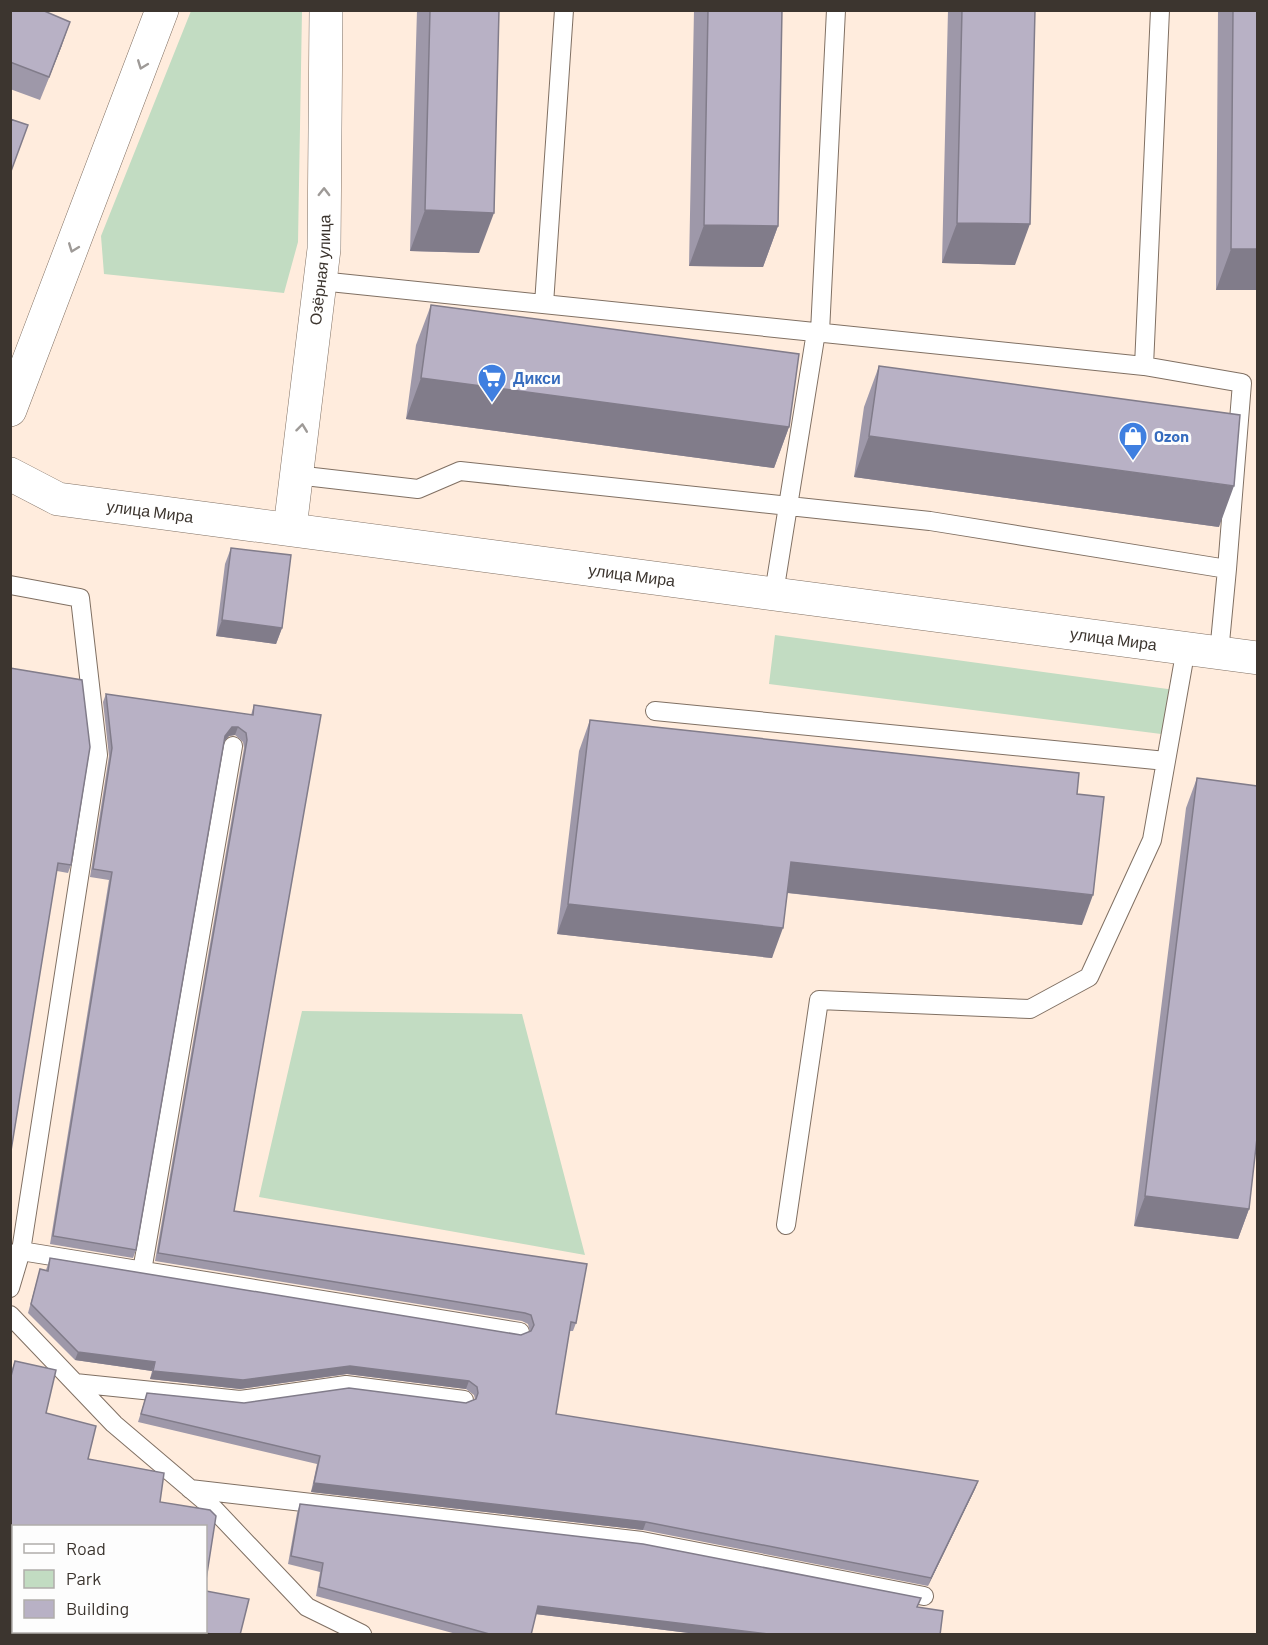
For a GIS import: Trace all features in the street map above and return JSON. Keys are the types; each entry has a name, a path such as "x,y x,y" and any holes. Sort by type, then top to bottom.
{"street":[{"path":"10,410 162,10"},
{"name":"Озёрная улица","path":"290,528 324,249 326,10"},
{"name":"улица Мира","path":"10,474 58,499 1257,658"}],"lane":[{"path":"544,304 564,10"},
{"path":"774,593 818,332 836,10"},
{"path":"1144,366 1160,10"},
{"path":"320,281 1144,366 1242,383 1249,408 1227,569 1220,652"},
{"path":"296,475 418,489 460,471 930,521 1227,569"},
{"path":"10,585 80,598 98,755 10,1288"},
{"path":"786,1225 819,1000 1030,1009 1089,977 1152,840 1186,648"},
{"path":"655,711 1166,761"},
{"path":"142,1271 233,746"},
{"path":"16,1253 520,1332"},
{"path":"10,1315 114,1424 214,1509 307,1607 362,1635"},
{"path":"75,1383 240,1400 346,1385 464,1400"},
{"path":"190,1489 642,1541 924,1596"}],"green space":[{"path":"191,11 302,11 298,242 284,293 104,274 101,236"},
{"path":"775,635 1175,690 1169,735 769,684"},
{"path":"302,1011 522,1014 585,1255 259,1197"}],"building":[{"path":"10,10 42,10 70,22 49,77 10,62"},
{"path":"430,10 499,10 494,213 425,210"},
{"path":"708,10 782,10 778,226 704,225"},
{"path":"962,10 1035,10 1030,224 957,223"},
{"path":"1233,10 1257,10 1257,249 1231,249"},
{"path":"10,119 28,125 10,174"},
{"path":"431,305 799,354 789,427 421,378"},
{"path":"879,366 1240,415 1234,486 869,436"},
{"path":"231,548 291,555 282,628 222,620"},
{"path":"10,668 82,680 90,747 71,865 58,863 10,1157"},
{"path":"106,694 253,715 254,705 321,715 234,1211 587,1264 576,1323 571,1322 556,1414 978,1481 931,1578 646,1522 314,1483 320,1456 141,1414 147,1393 244,1403 349,1388 466,1403 476,1399 477,1387 469,1381 350,1366 243,1380 153,1371 155,1362 78,1352 31,1304 40,1269 48,1271 50,1258 521,1335 531,1331 534,1325 531,1315 525,1313 158,1253 247,740 246,733 238,727 232,727 225,736 136,1250 53,1236 112,872 93,869 112,748"},
{"path":"590,720 1079,773 1077,794 1104,797 1093,895 791,862 783,928 568,904"},
{"path":"1197,778 1257,786 1257,1138 1249,1209 1145,1196"},
{"path":"15,1361 56,1370 46,1413 96,1426 88,1459 164,1473 160,1502 210,1510 216,1516 207,1574 207,1525 12,1525 12,1624 10,1623 10,1380"},
{"path":"300,1504 643,1544 921,1598 917,1607 943,1611 940,1635 777,1635 538,1606 531,1635 493,1635 319,1587 323,1563 291,1556"},
{"path":"207,1591 249,1599 240,1635 206,1633"},
{"path":"53,1633 159,1633 159,1635 62,1635"}],"place":[{"name":"Дикси","path":"492,404"},
{"name":"Ozon","path":"1133,462"}]}
